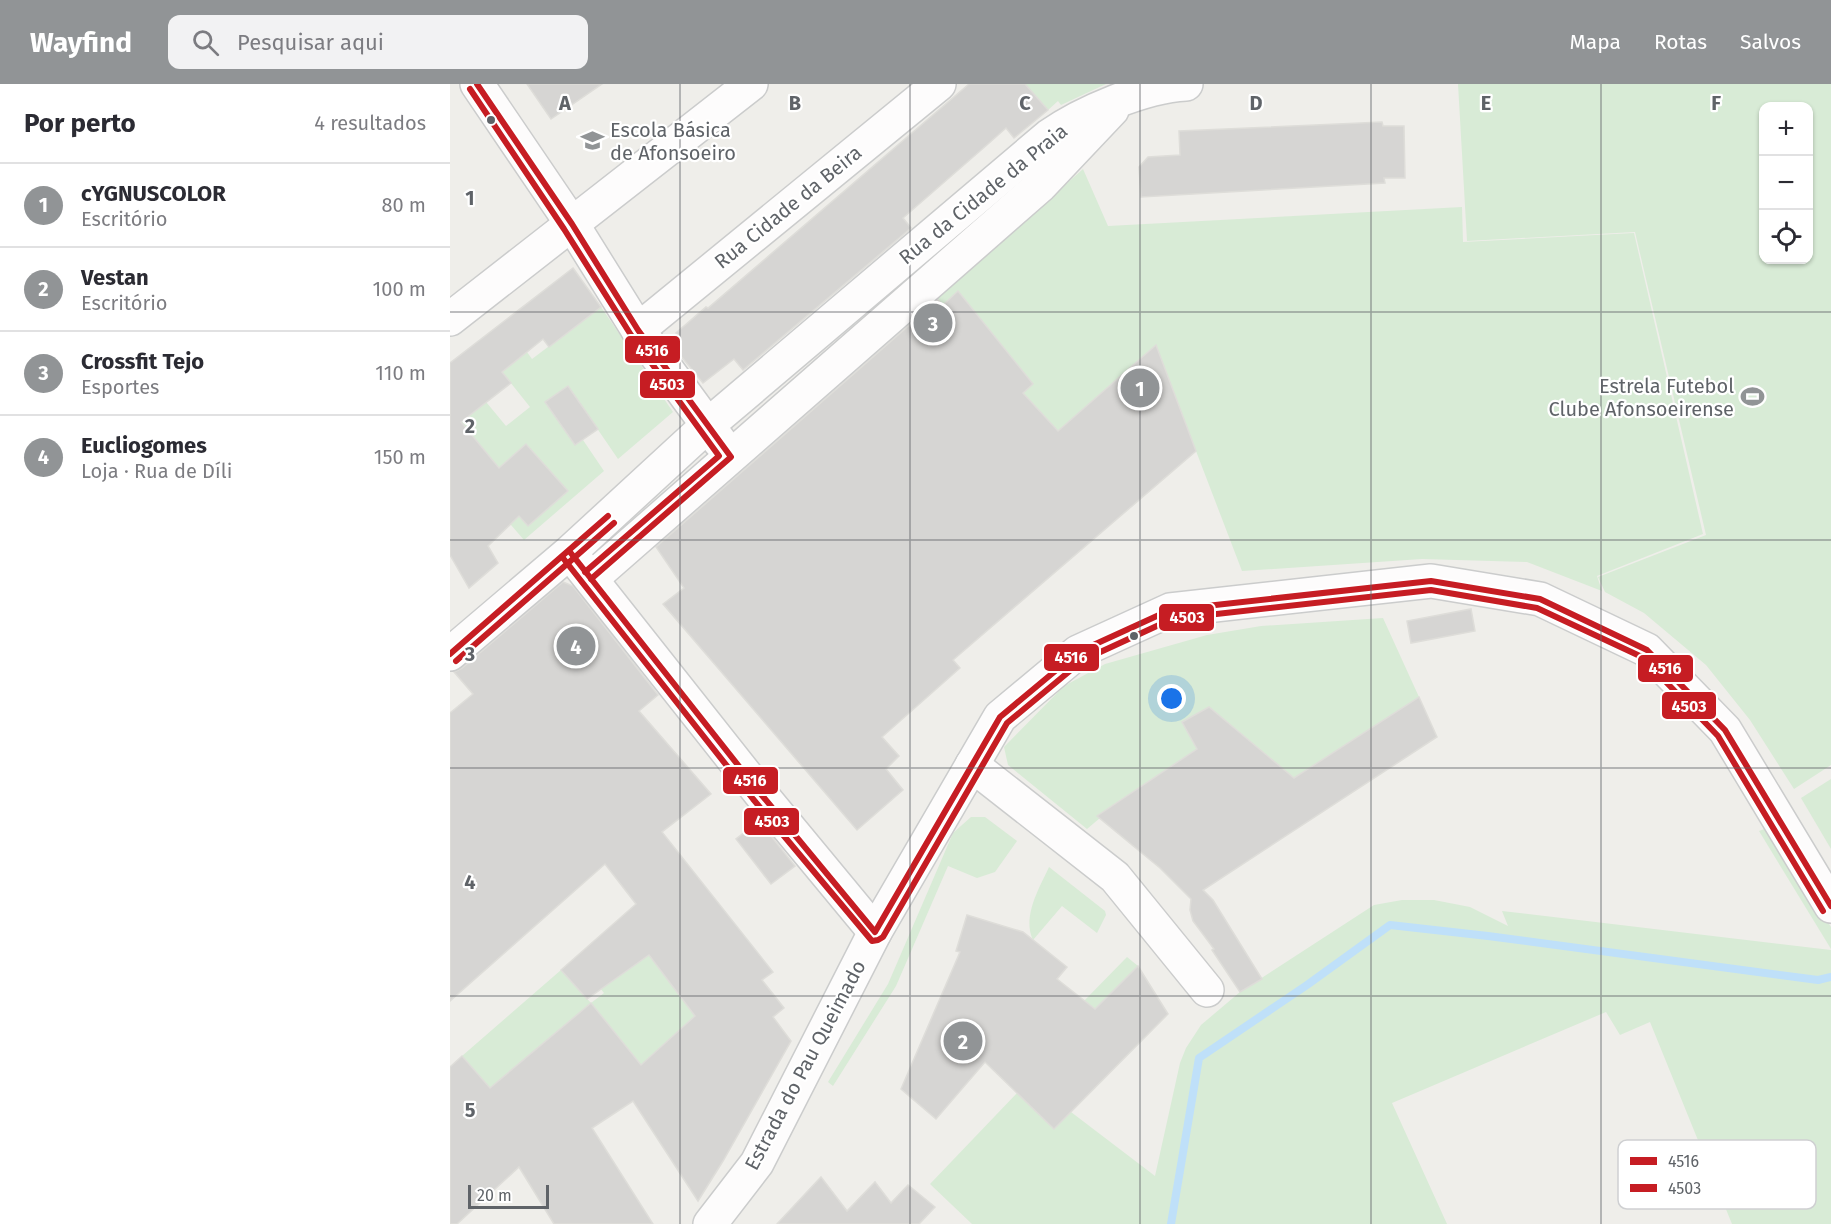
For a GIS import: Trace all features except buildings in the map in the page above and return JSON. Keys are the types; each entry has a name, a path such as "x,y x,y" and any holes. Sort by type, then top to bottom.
{"street":[{"path":"477,84 572,224 638,330 731,457"},
{"path":"450,319 751,84"},
{"name":"Rua Cidade da Beira","path":"638,330 939,84"},
{"path":"1122,100 1148,89 1186,84"},
{"name":"Rua da Cidade da Praia","path":"450,654 570,552 708,426 1044,140 1065,125 1122,100"},
{"name":"Rua da Cidade da Praia","path":"591,579 1041,185 1122,100"},
{"path":"570,552 760,793 875,932"},
{"name":"Estrada do Pau Queimado","path":"710,1224 757,1163 875,932 1000,717 1078,652 1170,610 1431,581 1540,599 1647,650 1725,730 1831,906"},
{"path":"972,765 1115,877 1207,990"}],"green space":[{"path":"1025,84 1106,84 1061,105 1058,101 1048,110"},
{"name":"Estrela Futebol Clube Afonsoeirense","path":"1458,84 1831,84 1831,765 1794,789 1750,720 1706,665 1644,613 1605,592 1598,577 1706,535 1635,232 1467,241"},
{"path":"1083,169 1108,226 1462,207 1463,242 1634,233 1703,534 1597,576 1602,591 1527,562 1422,559 1242,571 1196,451 1058,431 937,298"},
{"path":"601,307 673,412 618,459 568,386 546,402 575,445 583,440 604,471 524,540 457,463 480,446 473,437 450,453 450,429 461,420 453,409 477,391 506,426 530,407 502,372 527,352 532,359","holes":["526,444 568,491 528,525 486,479"]},
{"path":"1383,618 1419,697 1294,778 1209,707 1182,722 1197,749 1098,815 1100,818 1087,829 1008,765 1004,747 1064,686 1105,664 1207,635 1261,626"},
{"path":"1831,779 1831,849 1801,798"},
{"path":"971,817 985,817 1017,841 995,872 977,878 948,866 896,986 833,1086 828,1082 888,984 953,833"},
{"path":"1767,828 1831,927 1831,949 1759,831"},
{"path":"1049,867 1105,911 1106,915 1097,933 1062,906 1033,940 1029,922 1031,912"},
{"path":"1402,900 1434,900 1470,907 1508,926 1502,911 1831,950 1831,1224 1732,1224 1726,1209 1816,1209 1816,1140 1698,1140 1650,1022 1620,1035 1606,1012 1392,1103 1447,1224 972,1224 930,1184 1017,1093 1054,1129 1071,1112 1155,1176 1180,1063 1186,1048 1201,1025 1240,992 1374,905"},
{"path":"649,955 695,1016 663,1045 735,1138 723,1161 684,1137 649,1084 639,1062 591,1003 604,993 588,973"},
{"path":"1127,957 1138,966 1095,1009 1084,1001"},
{"path":"561,970 591,1003 450,1124 450,1099 478,1075 462,1056"}],"waterway":[{"path":"1171,1224 1199,1058 1307,985 1390,925 1818,980 1831,977"}],"transit line":[{"name":"4516","path":"477,84 572,224 638,330 731,457 591,579"},
{"name":"4503","path":"470,89 564,229 631,335 719,456 585,572"},
{"name":"4516","path":"450,654 608,516"},
{"name":"4503","path":"456,661 614,523"},
{"name":"4516","path":"570,552 760,793 875,932 1000,717 1078,652 1170,610 1431,581 1540,599 1647,650 1725,730 1831,906"},
{"name":"4503","path":"563,558 753,799 872,941 883,937 1007,723 1083,660 1172,619 1431,590 1537,608 1642,657 1718,736 1823,911"}],"place":[{"name":"Escola Básica de Afonsoeiro","path":"592,141"},
{"name":"Crossfit Tejo","path":"933,323"},
{"name":"cYGNUSCOLOR","path":"1140,388"},
{"name":"Estrela Futebol Clube Afonsoeirense","path":"1752,397"},
{"name":"Eucliogomes","path":"576,646"},
{"name":"Vestan","path":"963,1041"}]}
